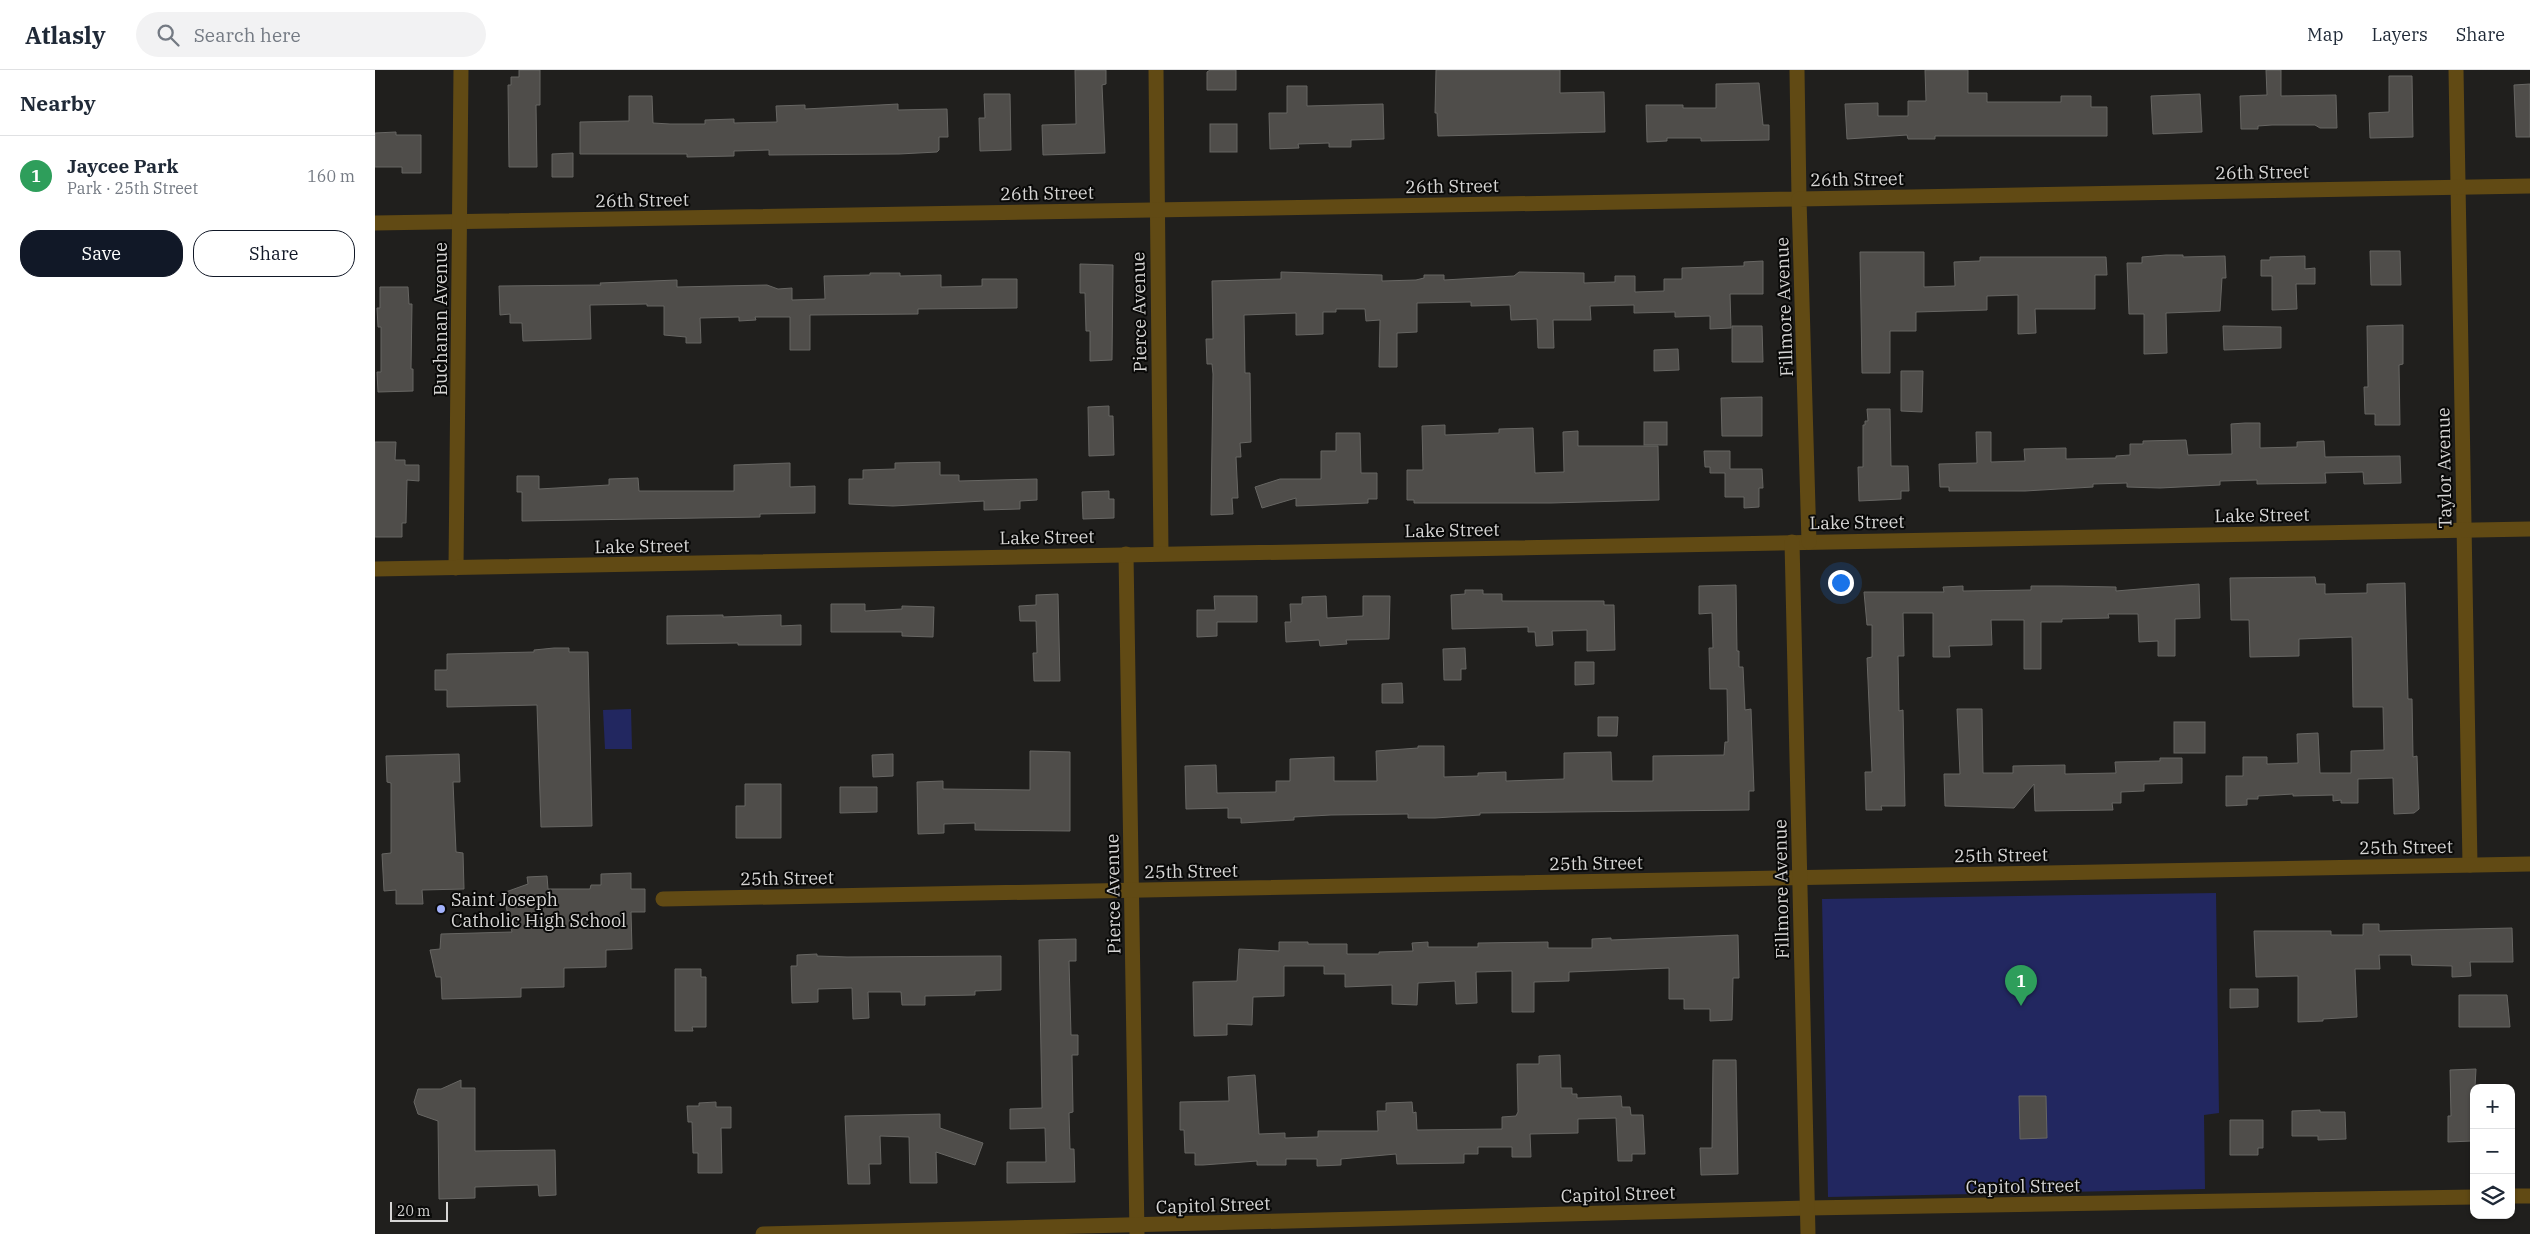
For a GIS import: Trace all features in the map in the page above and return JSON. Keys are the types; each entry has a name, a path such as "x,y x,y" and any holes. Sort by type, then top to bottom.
{"street":[{"name":"Buchanan Avenue","path":"457,568 461,70"},
{"name":"Pierce Avenue","path":"1156,70 1161,553"},
{"name":"Fillmore Avenue","path":"1797,70 1809,542"},
{"name":"Taylor Avenue","path":"2456,70 2470,865"},
{"name":"26th Street","path":"375,224 2530,186"},
{"name":"Lake Street","path":"375,569 2530,529"},
{"name":"Fillmore Avenue","path":"1792,542 1808,1234"},
{"name":"Pierce Avenue","path":"1126,554 1137,1230"},
{"name":"25th Street","path":"663,899 2530,864"},
{"path":"2515,1196 2530,1196"},
{"name":"Capitol Street","path":"763,1234 1137,1230 1807,1208 2470,1197"}],"shaded area":[{"path":"631,709 632,749 605,749 603,710"},
{"path":"2216,893 2219,1113 2204,1115 2205,1189 1828,1197 1822,899"}],"building":[{"path":"519,70 540,70 540,105 536,105 537,167 509,167 508,85 511,85 511,77 519,77"},
{"path":"1075,70 1106,70 1106,84 1102,85 1105,153 1043,155 1042,125 1076,124"},
{"path":"1210,70 1236,70 1236,90 1207,90 1207,72"},
{"path":"1436,70 1560,70 1560,93 1604,92 1605,132 1438,136 1437,113 1435,113"},
{"path":"1925,70 1968,70 1968,93 1987,93 1987,102 2061,102 2061,96 2091,96 2091,107 2107,107 2107,136 1935,136 1935,139 1908,139 1907,135 1847,139 1845,104 1878,103 1878,116 1908,116 1908,101 1926,101"},
{"path":"2266,70 2281,70 2281,96 2336,95 2337,128 2320,128 2315,125 2272,125 2258,126 2258,129 2241,129 2240,96 2267,95"},
{"path":"2389,76 2412,76 2413,137 2370,138 2369,113 2389,112"},
{"path":"1759,83 1763,125 1769,125 1769,140 1701,141 1701,138 1667,138 1667,141 1647,142 1646,105 1683,105 1683,108 1716,108 1716,84"},
{"path":"2530,84 2530,137 2516,137 2514,85"},
{"path":"1287,86 1307,86 1307,106 1383,104 1384,139 1351,140 1351,147 1329,147 1329,143 1298,144 1299,148 1270,149 1269,113 1287,113"},
{"path":"984,94 1010,94 1011,150 980,151 979,118 985,118"},
{"path":"2200,94 2202,132 2153,134 2151,96"},
{"path":"629,96 652,96 653,123 670,124 705,124 705,120 734,119 734,123 777,122 776,106 805,105 805,109 898,104 898,110 947,109 948,137 939,137 939,150 937,152 899,154 769,155 769,150 734,151 734,156 687,157 687,154 580,154 580,122 629,121"},
{"path":"1210,124 1237,124 1237,152 1210,152"},
{"path":"396,132 396,135 421,135 421,173 402,173 402,167 375,167 375,133"},
{"path":"573,153 573,177 552,177 552,154"},
{"path":"2370,251 2400,251 2401,285 2371,285"},
{"path":"1860,252 1924,252 1924,287 1955,286 1954,262 1980,261 1980,257 2106,257 2107,275 2095,275 2095,309 2035,309 2036,333 2018,334 2018,295 1987,296 1987,310 1916,312 1916,331 1890,331 1890,373 1862,373"},
{"path":"2183,255 2183,257 2225,256 2226,278 2222,278 2220,311 2166,313 2167,353 2144,354 2144,314 2129,314 2127,263 2142,263 2142,257"},
{"path":"2305,256 2305,269 2315,268 2315,284 2296,284 2297,309 2272,310 2272,276 2261,276 2261,260 2270,260 2270,257"},
{"path":"1763,261 1763,294 1730,294 1731,328 1710,329 1710,316 1675,317 1675,312 1634,313 1634,305 1590,306 1591,320 1553,320 1554,348 1538,348 1537,319 1511,320 1510,305 1471,306 1471,302 1417,303 1417,332 1397,333 1397,367 1379,367 1380,320 1366,321 1365,309 1336,309 1336,312 1323,312 1323,334 1296,335 1296,313 1244,315 1245,373 1250,373 1251,442 1240,443 1241,457 1236,457 1238,498 1232,498 1233,514 1211,515 1213,374 1212,364 1207,364 1206,339 1213,339 1212,281 1281,279 1281,272 1382,275 1382,281 1416,280 1424,278 1424,275 1444,275 1444,280 1514,276 1519,272 1584,273 1584,283 1615,282 1615,276 1635,276 1635,292 1664,291 1664,279 1682,279 1682,268 1744,266 1744,262"},
{"path":"1080,264 1113,265 1112,360 1090,361 1090,331 1086,331 1085,293 1080,293"},
{"path":"870,273 900,273 900,276 941,275 941,287 982,286 982,279 1017,279 1017,308 918,309 918,314 810,315 810,350 790,350 790,317 755,317 756,320 739,321 739,317 700,318 701,343 686,343 686,337 664,335 664,306 647,306 647,304 590,305 591,339 523,341 522,323 510,323 510,314 500,315 499,286 601,285 600,283 677,280 677,287 767,285 778,289 792,288 792,300 825,299 824,276 870,275"},
{"path":"380,287 408,287 409,304 412,304 411,369 413,369 413,391 378,392 377,372 381,372 381,327 378,327 377,308 380,308"},
{"path":"2403,325 2403,364 2399,365 2400,425 2375,425 2375,414 2365,414 2364,387 2368,387 2367,326"},
{"path":"1732,326 1762,326 1763,362 1732,362"},
{"path":"2223,326 2281,327 2281,348 2224,350"},
{"path":"1678,349 1679,370 1654,371 1654,350"},
{"path":"1901,371 1923,371 1922,412 1901,411"},
{"path":"1762,397 1762,436 1722,436 1721,398"},
{"path":"1109,406 1109,416 1113,416 1114,455 1089,456 1088,407"},
{"path":"1867,409 1890,409 1891,466 1908,466 1909,491 1901,491 1901,499 1859,501 1858,467 1863,467 1863,425 1865,425 1865,421 1868,421"},
{"path":"1644,422 1667,422 1667,445 1644,445"},
{"path":"2260,423 2260,448 2297,447 2297,442 2324,441 2325,457 2400,456 2401,483 2364,484 2363,472 2325,473 2326,483 2257,484 2257,480 2220,481 2220,485 2160,488 2127,487 2127,483 2093,484 2093,487 2025,491 1949,491 1949,487 1940,487 1939,464 1977,463 1976,432 1991,432 1991,462 2025,461 2024,449 2066,448 2066,459 2116,458 2116,456 2130,455 2130,444 2143,444 2143,441 2186,440 2188,455 2232,454 2231,424"},
{"path":"1445,425 1445,435 1499,433 1499,429 1533,428 1535,473 1564,472 1563,432 1578,431 1578,446 1658,446 1659,500 1551,503 1414,503 1414,500 1407,500 1407,470 1423,470 1422,426"},
{"path":"1336,433 1360,433 1361,473 1377,473 1377,499 1368,499 1368,503 1296,506 1296,498 1262,508 1255,487 1280,479 1321,479 1321,451 1336,451"},
{"path":"375,442 396,442 395,460 405,460 405,465 419,465 419,481 407,480 406,523 402,523 402,537 375,537"},
{"path":"1704,451 1730,451 1730,469 1762,469 1763,488 1759,488 1759,507 1744,508 1744,497 1725,497 1725,473 1710,473 1710,467 1705,467"},
{"path":"940,462 940,475 959,475 959,481 1037,479 1037,500 1020,501 1020,509 984,510 984,501 893,506 849,504 849,479 863,479 863,470 895,469 895,463"},
{"path":"790,463 790,487 815,486 815,513 760,514 760,517 522,521 522,492 517,492 517,476 539,476 539,489 609,485 609,479 638,478 639,491 734,491 734,465"},
{"path":"1109,491 1109,499 1114,499 1114,518 1083,519 1082,492"},
{"path":"2315,577 2316,584 2325,584 2325,594 2367,593 2367,584 2405,583 2408,699 2412,699 2413,757 2417,756 2419,809 2414,813 2394,814 2393,778 2358,779 2358,803 2341,803 2341,800 2333,801 2333,795 2293,796 2293,794 2258,796 2258,799 2247,799 2247,805 2226,806 2226,776 2243,776 2243,757 2267,757 2267,764 2298,763 2297,734 2318,733 2320,773 2351,773 2351,751 2384,750 2383,707 2353,707 2352,637 2299,639 2299,656 2250,657 2249,620 2231,620 2230,578"},
{"path":"2199,584 2200,618 2175,619 2175,656 2158,656 2158,641 2139,642 2138,614 2108,614 2109,618 2062,619 2062,622 2041,622 2041,669 2024,669 2024,620 1991,620 1992,645 1949,646 1950,657 1933,657 1933,613 1903,613 1904,656 1898,656 1899,711 1903,710 1905,806 1881,806 1882,810 1866,810 1865,772 1872,772 1867,658 1872,657 1872,625 1867,625 1864,592 1944,592 1943,587 1963,586 1963,591 2031,590 2031,586 2062,586 2116,587 2116,591"},
{"path":"1736,585 1737,651 1739,651 1739,667 1743,667 1745,710 1751,709 1754,791 1749,791 1749,810 1480,813 1480,815 1435,818 1408,818 1408,814 1331,815 1294,817 1294,820 1241,823 1241,818 1228,818 1228,808 1186,809 1185,766 1216,765 1217,793 1276,792 1276,781 1290,781 1290,759 1334,757 1334,781 1377,781 1376,751 1418,748 1418,746 1444,746 1444,777 1478,776 1478,773 1506,772 1506,781 1564,779 1564,753 1611,752 1612,781 1653,781 1653,756 1724,755 1725,742 1728,742 1727,689 1710,689 1709,648 1713,648 1712,613 1699,614 1699,586"},
{"path":"1465,590 1483,590 1483,594 1502,594 1502,601 1604,601 1604,605 1614,605 1615,650 1587,651 1587,630 1552,631 1553,645 1536,646 1535,632 1528,632 1528,627 1452,629 1451,595 1465,594"},
{"path":"1058,594 1060,681 1034,681 1033,653 1037,653 1036,621 1020,621 1019,606 1036,605 1036,595"},
{"path":"1214,596 1257,596 1257,622 1217,622 1217,636 1197,637 1197,610 1215,610"},
{"path":"1326,596 1327,618 1363,616 1363,596 1390,596 1389,639 1346,640 1347,644 1320,646 1319,640 1286,642 1285,622 1291,622 1290,604 1302,604 1302,597"},
{"path":"831,604 865,604 865,611 902,609 902,606 934,607 933,637 902,636 902,632 831,632"},
{"path":"723,615 723,617 781,615 781,626 801,625 801,645 738,645 738,643 667,644 667,616"},
{"path":"569,648 569,652 588,652 592,826 541,827 537,705 447,707 447,690 435,690 435,670 447,670 447,654 534,652 534,650"},
{"path":"1465,648 1466,669 1461,669 1461,680 1444,680 1443,649"},
{"path":"1575,662 1594,662 1594,684 1575,685"},
{"path":"1402,683 1403,703 1382,703 1382,684"},
{"path":"1957,709 1982,709 1983,773 2013,773 2013,766 2065,765 2065,774 2116,773 2115,762 2160,761 2160,758 2182,758 2182,783 2144,784 2144,791 2121,792 2121,803 2112,803 2113,810 2035,811 2034,784 2014,808 1945,806 1944,774 1960,774"},
{"path":"1598,717 1618,717 1617,736 1598,736"},
{"path":"2174,722 2205,722 2205,753 2174,753"},
{"path":"1030,751 1070,752 1070,831 975,830 975,823 944,824 944,833 918,834 917,782 943,781 943,789 1030,790"},
{"path":"459,754 460,782 453,782 456,852 463,853 464,889 422,890 423,904 396,904 396,890 384,891 382,854 391,853 391,783 387,782 386,756"},
{"path":"893,754 893,776 873,777 872,755"},
{"path":"745,784 781,784 781,838 736,838 736,806 745,806"},
{"path":"840,787 877,787 877,812 840,813"},
{"path":"631,873 631,889 645,889 645,912 631,912 632,949 606,950 606,967 564,968 564,987 521,988 521,997 442,999 441,977 436,977 430,950 440,949 441,934 512,932 503,893 528,884 527,877 547,876 548,889 590,889 591,885 601,885 601,874"},
{"path":"2363,924 2379,924 2379,931 2512,928 2513,962 2470,962 2471,976 2452,977 2452,966 2412,965 2411,955 2379,955 2380,969 2355,969 2357,1017 2323,1019 2323,1021 2298,1022 2298,976 2256,977 2254,931 2331,931 2331,935 2363,935"},
{"path":"1738,935 1739,978 1733,978 1732,1020 1710,1021 1710,1009 1684,1009 1684,999 1669,999 1669,968 1569,972 1569,981 1534,982 1534,1012 1512,1012 1512,971 1476,972 1477,1003 1456,1004 1455,981 1418,983 1417,1005 1392,1004 1392,985 1345,987 1345,974 1324,974 1324,966 1284,966 1284,996 1253,997 1252,1025 1227,1024 1227,1035 1194,1036 1193,982 1237,981 1239,949 1279,951 1279,942 1308,942 1308,944 1347,944 1347,954 1379,954 1379,952 1413,951 1412,943 1428,942 1428,947 1478,947 1478,943 1548,942 1548,948 1592,948 1592,939 1611,938 1611,940"},
{"path":"1076,939 1076,961 1069,961 1071,1035 1078,1035 1078,1055 1072,1055 1073,1112 1069,1113 1070,1149 1074,1149 1075,1182 1007,1183 1007,1162 1046,1162 1045,1128 1010,1129 1010,1109 1042,1108 1039,940"},
{"path":"817,954 817,956 847,957 1001,956 1001,990 975,991 975,995 925,996 925,1005 902,1005 901,992 868,992 869,1018 853,1019 852,988 818,989 818,1002 792,1003 791,966 797,966 797,955"},
{"path":"675,969 701,969 701,977 706,977 706,1027 692,1027 693,1031 675,1031"},
{"path":"2230,989 2258,989 2258,1007 2230,1008"},
{"path":"2459,995 2507,995 2510,1027 2459,1027"},
{"path":"1560,1055 1561,1088 1572,1088 1572,1094 1577,1094 1577,1098 1621,1096 1622,1107 1630,1107 1631,1115 1643,1115 1645,1154 1632,1154 1632,1161 1618,1161 1616,1118 1578,1119 1578,1133 1530,1134 1531,1157 1512,1157 1512,1147 1478,1147 1478,1154 1464,1154 1464,1163 1397,1164 1396,1154 1341,1159 1341,1165 1317,1166 1317,1159 1286,1159 1286,1165 1257,1165 1257,1161 1195,1165 1195,1153 1185,1153 1184,1130 1180,1130 1180,1102 1229,1101 1228,1077 1255,1075 1259,1134 1285,1133 1285,1138 1318,1137 1318,1131 1378,1131 1377,1111 1386,1111 1386,1103 1412,1102 1413,1113 1416,1112 1417,1130 1502,1129 1502,1117 1516,1116 1518,1112 1517,1064 1539,1064 1539,1056"},
{"path":"1713,1060 1736,1060 1738,1174 1701,1175 1700,1148 1712,1148"},
{"path":"2476,1069 2475,1084 2470,1084 2470,1141 2448,1142 2448,1116 2451,1116 2450,1070"},
{"path":"461,1080 461,1088 475,1088 475,1151 555,1150 556,1195 539,1196 538,1185 475,1187 475,1198 439,1199 438,1121 418,1114 414,1102 418,1089 441,1089"},
{"path":"2019,1096 2046,1096 2047,1138 2020,1139"},
{"path":"716,1102 716,1107 731,1107 731,1128 721,1128 722,1173 698,1173 698,1153 693,1153 692,1122 688,1122 687,1106 699,1106 699,1103"},
{"path":"2320,1110 2320,1112 2345,1112 2346,1139 2318,1140 2318,1136 2292,1136 2292,1111"},
{"path":"940,1114 940,1128 983,1143 975,1165 936,1152 937,1183 910,1183 909,1137 880,1136 881,1164 869,1164 870,1184 848,1184 845,1116"},
{"path":"2230,1120 2263,1120 2263,1148 2258,1148 2258,1155 2230,1155"}],"place":[{"name":"Saint Joseph Catholic High School","path":"441,909"},
{"name":"Jaycee Park","path":"2021,1006"}]}
